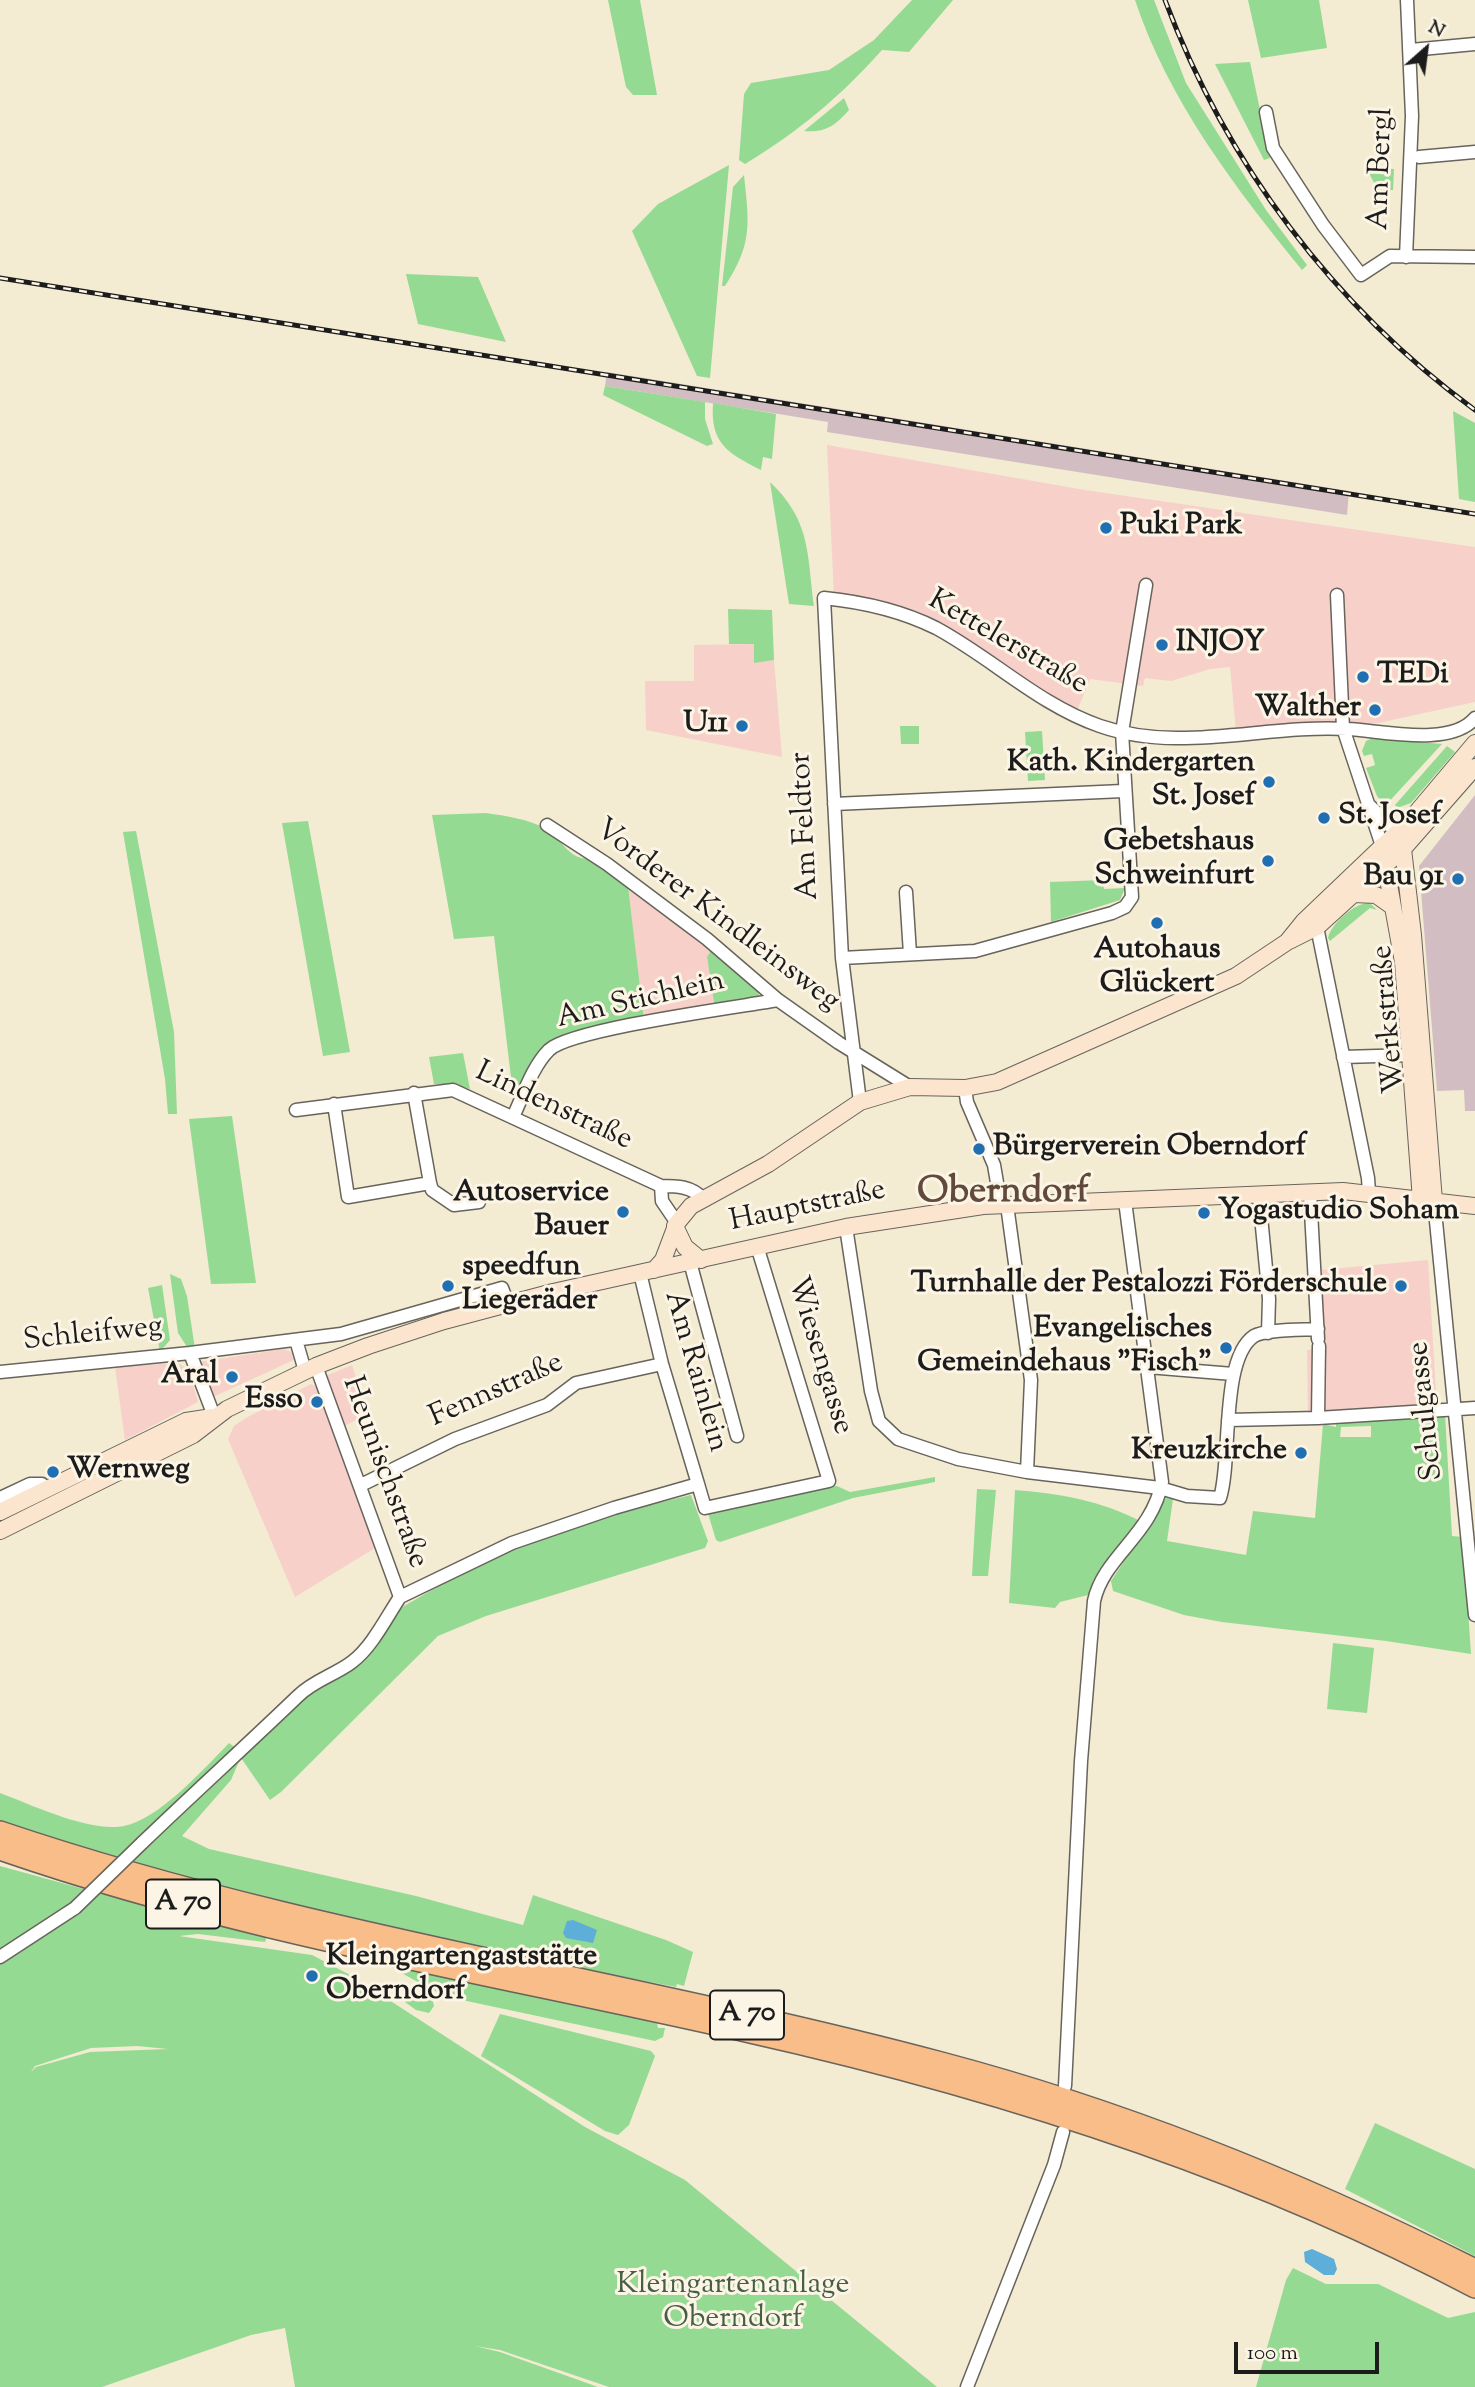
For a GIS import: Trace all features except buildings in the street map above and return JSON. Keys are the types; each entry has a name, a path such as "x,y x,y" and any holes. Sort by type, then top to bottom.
{"highway":[{"name":"A 70","path":"0,1832 134,1875 258,1907 748,2015 1014,2084 1241,2164 1376,2222 1472,2277"},
{"name":"A 70","path":"0,1849 80,1875 287,1930 745,2030 948,2082 1084,2123 1218,2172 1472,2277"},
{"path":"0,1861 80,1875"}],"main road":[{"path":"1287,942 1304,921 1397,833 1473,754"},
{"path":"647,1272 663,1260 676,1225 685,1211 768,1164 860,1102 910,1087 965,1088 1006,1079 1236,976 1287,942 1317,927 1402,849 1473,754"},
{"name":"Werkstraße","path":"1397,833 1402,849 1415,961 1428,1201"},
{"name":"Werkstraße","path":"1382,846 1403,962 1428,1201"},
{"path":"1353,894 1376,895 1393,907"},
{"name":"Hauptstraße","path":"50,1498 186,1421 214,1416 310,1369 425,1327 508,1304 846,1227 935,1211 1004,1205 1310,1193 1368,1193 1475,1206"},
{"path":"676,1225 685,1247 696,1261"},
{"path":"0,1512 50,1498"},
{"path":"0,1531 50,1498"}],"street":[{"name":"Am Bergl","path":"1406,257 1412,116 1407,0"},
{"path":"1411,50 1475,44"},
{"path":"1266,112 1273,148 1323,225 1362,275 1384,258 1475,257"},
{"path":"1419,157 1475,152"},
{"name":"Kettelerstraße","path":"1122,732 1146,585"},
{"path":"1337,594 1343,728 1382,846"},
{"name":"Kettelerstraße","path":"824,598 870,604 928,624 1073,715 1122,732 1190,738 1343,728 1444,735 1464,729 1475,718"},
{"name":"Am Feldtor","path":"824,598 842,958 860,1102"},
{"path":"842,958 991,948 1125,907 1132,897 1122,732"},
{"path":"834,804 1124,791"},
{"path":"1368,804 1397,833"},
{"name":"Vorderer Kindleinsweg","path":"547,825 607,864 707,939 778,1000 852,1051"},
{"path":"906,892 910,954"},
{"path":"1317,927 1368,1178 1368,1193"},
{"name":"Am Stichlein","path":"513,1116 544,1056 558,1043 671,1018 778,1000"},
{"path":"852,1051 910,1087"},
{"path":"1343,1057 1411,1055"},
{"path":"965,1088 967,1102 994,1165 1004,1205 1031,1380 1027,1472"},
{"name":"Lindenstraße","path":"296,1110 453,1090 661,1186 680,1186 698,1193 703,1199"},
{"path":"414,1094 432,1190 454,1205 479,1202"},
{"path":"334,1104 348,1197 430,1183"},
{"path":"661,1186 662,1201 676,1225"},
{"path":"1310,1193 1319,1338 1318,1418"},
{"path":"1259,1196 1269,1300 1268,1333"},
{"path":"1065,2085 1082,1761 1094,1601 1101,1581 1147,1522 1160,1488 1148,1367 1125,1201"},
{"name":"Schulgasse","path":"1428,1201 1454,1411 1475,1615"},
{"path":"846,1227 879,1421 898,1439 922,1449 1027,1472 1160,1488 1187,1496 1220,1498 1233,1374 1248,1342 1256,1335 1268,1333 1319,1338"},
{"name":"Wiesengasse","path":"698,1484 705,1508 829,1481 757,1246"},
{"path":"696,1261 737,1436"},
{"name":"Am Rainlein","path":"647,1272 662,1364 698,1484"},
{"name":"Schleifweg","path":"0,1371 190,1353 354,1331 502,1289 508,1304"},
{"path":"296,1340 310,1369"},
{"name":"Schleifweg","path":"190,1353 214,1416"},
{"name":"Fennstraße","path":"360,1485 455,1439 547,1405 576,1383 662,1364"},
{"path":"1148,1367 1233,1374"},
{"name":"Heunischstraße","path":"310,1369 360,1485 400,1597"},
{"path":"1228,1420 1475,1409"},
{"path":"0,1498 30,1484 42,1484 50,1498"},
{"path":"0,1957 75,1908 237,1751 270,1726 299,1694 321,1677 352,1662 366,1648 400,1597 512,1543 614,1508 698,1484"},
{"path":"967,2387 1054,2165 1063,2132"}],"shaded area":[{"path":"607,372 1349,491 1347,515 827,432 828,422 605,386"},
{"path":"827,445 1085,490 1475,547 1475,702 1341,731 1237,742 1230,667 1210,669 1171,681 1145,678 1143,686 1090,679 1075,716 949,635 834,597"},
{"path":"754,644 754,662 774,660 782,757 646,730 645,681 694,681 694,645"},
{"path":"1475,795 1475,1111 1465,1111 1464,1090 1437,1091 1419,866"},
{"path":"628,886 712,949 707,957 715,1009 644,1020"},
{"path":"1428,1260 1437,1408 1308,1414 1307,1350 1325,1349 1320,1270"},
{"name":"Aral","path":"283,1349 294,1353 294,1360 215,1396 206,1391 200,1362"},
{"path":"178,1363 186,1368 198,1402 125,1440 115,1367"},
{"path":"352,1365 368,1414 344,1426 326,1376"},
{"path":"311,1384 317,1387 375,1548 295,1597 228,1439 234,1426 246,1418"}],"green space":[{"path":"608,0 640,0 657,95 633,95 626,87"},
{"path":"912,0 953,0 909,52 882,50 851,83 801,126 745,164 739,160 744,94 751,83 829,70 874,40"},
{"path":"1135,0 1154,0 1186,83 1266,210 1307,265 1302,270 1206,142 1166,73"},
{"path":"1248,0 1319,0 1327,48 1261,58"},
{"path":"1250,62 1270,158 1264,160 1215,64"},
{"path":"844,98 849,110 839,120 824,129 804,131"},
{"path":"729,165 710,378 697,376 632,231 658,204"},
{"path":"1366,168 1394,169 1393,190 1378,190"},
{"path":"744,175 748,220 745,245 734,271 725,286 722,286 733,187"},
{"path":"406,274 478,277 506,342 418,324"},
{"path":"605,386 705,402 705,419 713,444 707,446 603,395"},
{"path":"713,403 776,414 772,459 763,457 761,470 739,458 718,438"},
{"path":"1453,411 1475,423 1475,502 1459,499"},
{"path":"770,482 793,510 800,524 808,554 814,606 789,604"},
{"path":"728,609 772,610 774,660 754,663 754,644 729,644"},
{"path":"900,726 919,726 919,744 901,744"},
{"path":"1042,731 1045,780 1028,781 1025,732"},
{"path":"1373,738 1442,744 1385,806 1377,796 1366,768 1375,765 1372,754 1364,756 1362,751 1366,741"},
{"path":"1447,746 1455,752 1411,803 1397,808 1395,805"},
{"path":"486,813 517,818 546,829 577,857 591,858 628,886 644,1020 568,1034 553,1041 514,1102 494,936 454,939 432,815"},
{"path":"308,821 350,1052 323,1056 282,823"},
{"path":"136,831 174,1032 177,1114 168,1114 165,1079 123,832"},
{"path":"1103,880 1104,889 1125,888 1120,900 1051,922 1050,882"},
{"path":"1370,903 1377,910 1370,908 1330,941 1330,932 1344,915 1358,906"},
{"path":"712,949 755,985 760,997 715,1009 707,957"},
{"path":"463,1053 470,1089 451,1084 434,1084 429,1057"},
{"path":"232,1116 256,1283 211,1284 189,1119"},
{"path":"170,1274 181,1279 187,1296 195,1349 189,1350 178,1333"},
{"path":"162,1285 170,1340 160,1352 148,1288"},
{"path":"1445,1414 1452,1536 1463,1537 1471,1654 1222,1622 1184,1615 1113,1591 1111,1581 1166,1498 1173,1499 1167,1541 1246,1555 1253,1511 1315,1518 1323,1424 1336,1427 1336,1422","holes":["1371,1426 1371,1437 1340,1437 1341,1427"]},
{"path":"935,1477 935,1482 853,1498 720,1542 716,1540 707,1510 818,1486 837,1486 850,1492"},
{"path":"977,1489 996,1490 988,1576 972,1576"},
{"path":"1015,1490 1080,1499 1111,1508 1142,1522 1101,1569 1088,1595 1060,1602 1055,1608 1009,1603"},
{"path":"691,1495 708,1541 705,1548 486,1616 438,1636 270,1800 237,1752 300,1694 352,1663 390,1614 460,1574 514,1550 617,1513"},
{"path":"1333,1643 1374,1648 1367,1713 1327,1709"},
{"path":"229,1743 236,1748 118,1859 0,1823 0,1793 79,1822 111,1827 124,1826 152,1814 166,1804"},
{"path":"240,1759 231,1780 182,1836 209,1849 416,1896 523,1925 533,1895 666,1940 693,1952 684,1986 677,1984 676,1987 607,1974 401,1931 129,1862"},
{"name":"Kleingartenanlage Oberndorf","path":"0,1866 182,1916 267,1936 265,1942 198,1934 179,1936 312,1955 352,1976 585,2127 685,2180 937,2387 609,2387 500,2350 475,2346 500,2352 598,2387 295,2387 285,2328 251,2335 102,2387 0,2387","holes":["137,2046 168,2049 90,2052 36,2067 31,2072 35,2066 91,2048"]},
{"path":"401,1966 657,2023 658,2028 665,2028 663,2037 655,2041 462,2000 432,1990 400,1972"},
{"path":"410,1990 432,1998 434,2006 429,2013 416,2010 405,2002 404,1996"},
{"path":"500,2014 651,2051 655,2056 629,2125 618,2135 605,2131 481,2056"},
{"path":"1375,2123 1475,2169 1475,2256 1345,2189"},
{"path":"1293,2268 1326,2284 1378,2284 1448,2318 1475,2312 1475,2387 1256,2387 1286,2280"}],"water":[{"path":"573,1920 597,1930 593,1943 566,1938 563,1933 567,1921"},
{"path":"1312,2249 1334,2259 1337,2269 1334,2275 1324,2275 1305,2262 1304,2252"}],"railway":[{"path":"1165,0 1190,60 1219,118 1290,228 1331,278 1376,325 1424,369 1475,410"},
{"path":"0,278 1475,514"}],"place":[{"name":"Puki Park","path":"1106,528"},
{"name":"INJOY","path":"1162,645"},
{"name":"TEDi","path":"1363,677"},
{"name":"Walther","path":"1375,710"},
{"name":"U11","path":"742,726"},
{"name":"Kath. Kindergarten St. Josef","path":"1269,782"},
{"name":"St. Josef","path":"1324,818"},
{"name":"Gebetshaus Schweinfurt","path":"1268,861"},
{"name":"Bau 91","path":"1458,879"},
{"name":"Autohaus Glückert","path":"1157,923"},
{"name":"Bürgerverein Oberndorf","path":"979,1149"},
{"name":"Autoservice Bauer","path":"623,1212"},
{"name":"Yogastudio Soham","path":"1204,1213"},
{"name":"speedfun Liegeräder","path":"448,1286"},
{"name":"Turnhalle der Pestalozzi Förderschule","path":"1401,1286"},
{"name":"Evangelisches Gemeindehaus \"Fisch\"","path":"1226,1348"},
{"name":"Aral","path":"232,1377"},
{"name":"Esso","path":"317,1402"},
{"name":"Kreuzkirche","path":"1301,1453"},
{"name":"Wernweg","path":"53,1472"},
{"name":"Kleingartengaststätte Oberndorf","path":"312,1976"}],"district":[{"name":"Oberndorf","path":"1003,1195"}]}
